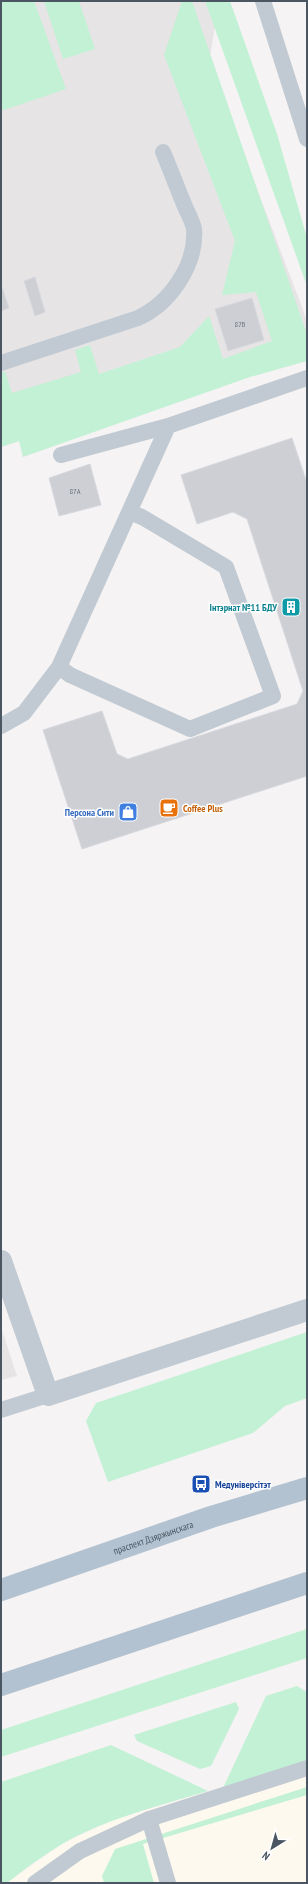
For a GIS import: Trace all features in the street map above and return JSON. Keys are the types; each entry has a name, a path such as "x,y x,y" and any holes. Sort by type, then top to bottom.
{"main road":[{"name":"праспект Дзяржынскага","path":"1,1590 211,1517 307,1488"},
{"path":"1,1685 307,1583"}],"street":[{"path":"1,1261 48,1395 307,1310"}],"lane":[{"path":"263,1 307,138"},
{"path":"1,364 150,313 170,293 182,276 191,255 194,229 163,152"},
{"path":"61,455 168,426 307,378"},
{"path":"1,726 24,713 59,667 168,426"},
{"path":"59,667 70,675 190,729 273,696 226,567 142,517 129,512"},
{"path":"1,1410 48,1395"},
{"path":"35,1883 80,1851 149,1818 307,1768"},
{"path":"149,1818 167,1881"}],"shaded area":[{"path":"1,1 219,1 209,63 302,307 307,322 307,345 1,447"},
{"path":"1,1327 17,1376 1,1380"},
{"path":"307,1761 307,1883 7,1883 61,1845 108,1822"}],"green space":[{"path":"1,1 34,1 66,89 1,111"},
{"path":"44,1 79,1 95,49 63,59"},
{"path":"182,1 192,1 307,334 307,361 250,377 23,457 19,441 1,447 1,373 5,371 12,393 81,372 75,350 90,345 99,374 180,347 209,316 223,359 272,341 256,292 222,295 235,241 164,55"},
{"path":"205,1 230,1 277,134 307,238 307,286"},
{"path":"307,1332 307,1398 285,1406 253,1433 108,1482 86,1421 96,1403"},
{"path":"307,1629 307,1658 1,1757 1,1730"},
{"path":"297,1686 307,1692 307,1761 223,1788 266,1696"},
{"path":"236,1702 239,1709 211,1766 200,1769 137,1741 134,1735"},
{"path":"111,1745 208,1791 143,1810 96,1827 52,1850 7,1883 1,1883 1,1782"},
{"path":"307,1787 307,1795 143,1844 154,1883 104,1883 102,1876 115,1849"}],"building":[{"path":"35,277 45,312 35,316 24,281"},
{"path":"1,284 9,308 1,311"},
{"path":"252,298 264,340 228,351 215,309"},
{"name":"Інтэрнат №11 БДУ","path":"292,438 307,483 307,776 82,849 43,730 102,711 117,754 128,759 297,704 303,691 247,519 233,512 197,524 181,475"},
{"path":"90,464 101,505 59,516 49,478"}],"place":[{"name":"Інтэрнат №11 БДУ","path":"291,607"},
{"name":"Coffee Plus","path":"169,808"},
{"name":"Персона Сити","path":"128,812"},
{"name":"Медуніверсітэт","path":"201,1484"}]}
